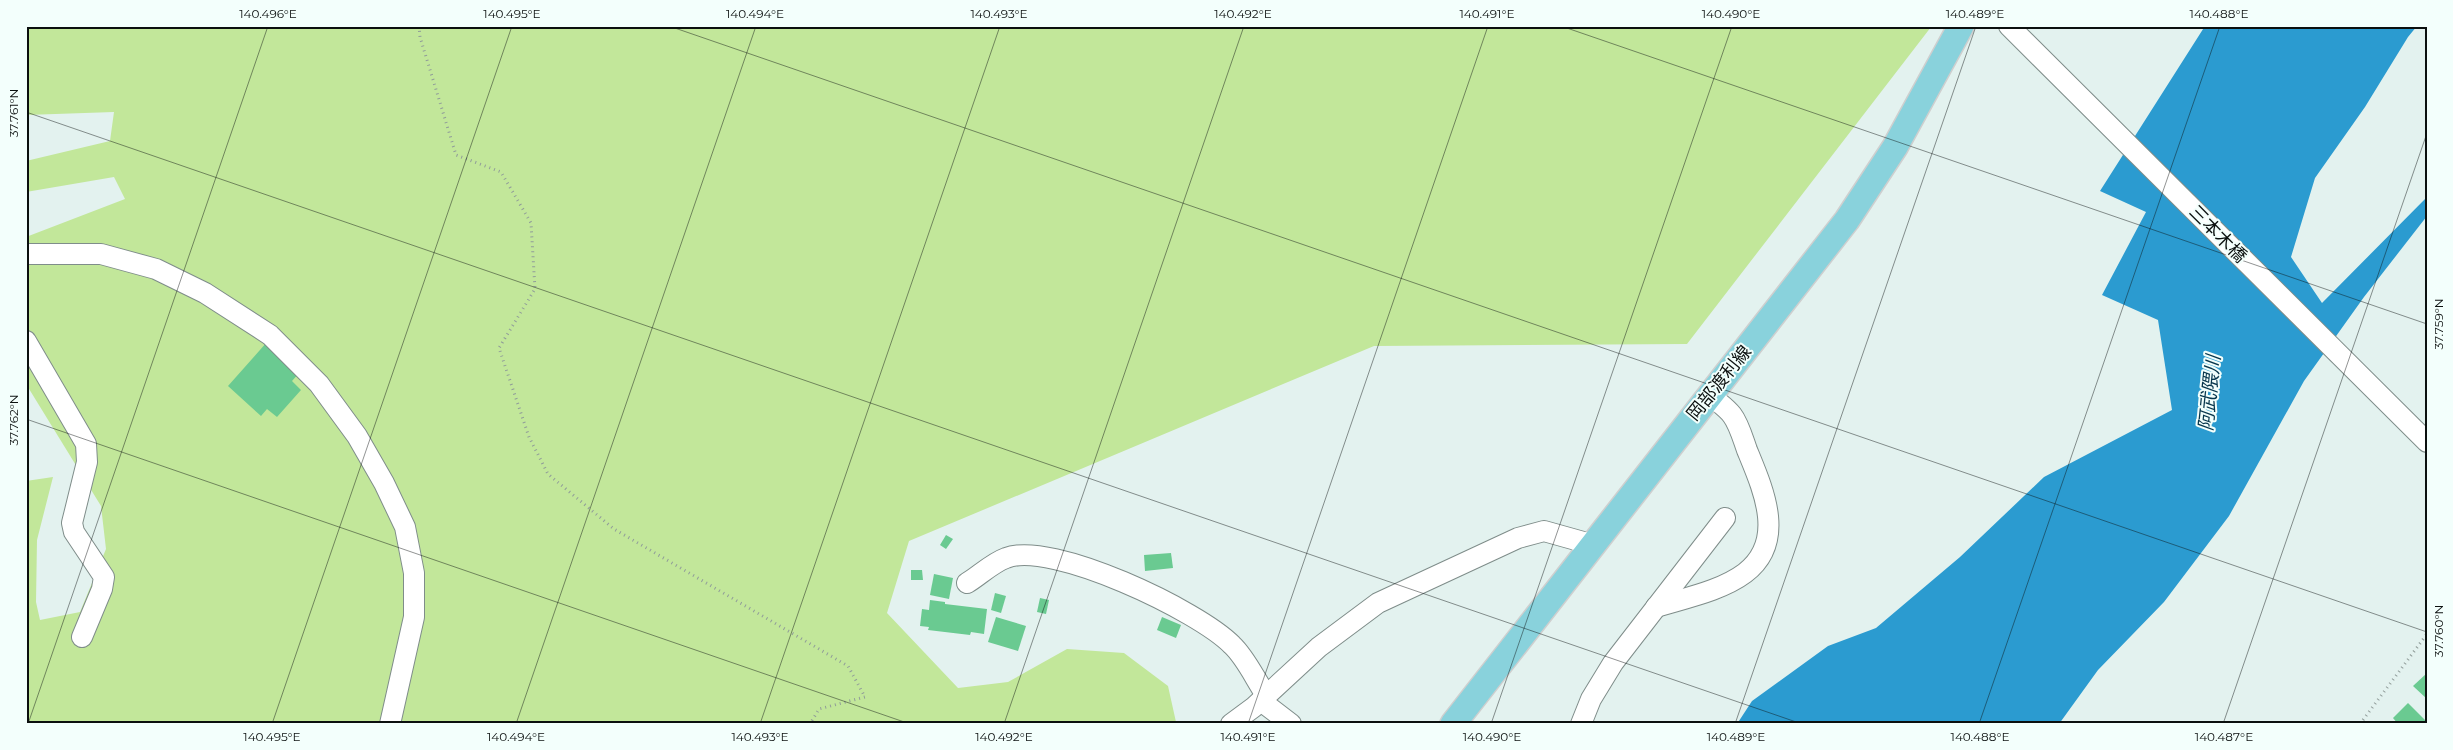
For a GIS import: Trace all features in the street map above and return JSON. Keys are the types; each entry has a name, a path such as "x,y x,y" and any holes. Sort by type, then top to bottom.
{"main road":[{"name":"岡部渡利線","path":"1453,724 1594,545 1709,394 1847,220 1894,147 1961,26"}],"street":[{"name":"三本木橋","path":"2009,26 2427,442"},
{"path":"26,254 101,254 156,269 205,293 270,335 319,384 357,436 384,482 405,527 414,573 414,617 390,724"},
{"path":"26,341 86,444 87,462 72,523 74,532 104,577 102,588 82,637"},
{"path":"1656,607 1725,584 1745,573 1760,558 1766,541 1770,517 1760,480 1732,416 1709,394"},
{"path":"1580,724 1591,699 1613,663 1726,518"},
{"path":"1230,724 1264,698 1319,647 1378,603 1518,538 1544,531 1594,545"},
{"path":"967,583 1006,558 1036,555 1072,563 1174,606 1215,630 1233,646 1264,698 1291,724"}],"path":[{"path":"419,26 420,37 456,155 502,172 531,223 535,289 499,348 530,437 548,474 614,529 848,666 865,697 819,709 810,724"},
{"path":"2360,724 2427,634"}],"green space":[{"path":"26,26 1931,27 1687,344 1374,346 909,541 887,613 958,688 1008,682 1067,649 1124,653 1168,686 1176,722 1174,724 26,724 26,481 53,477 37,540 36,602 40,620 80,612 106,549 101,506 26,384 26,237 125,199 114,177 26,192 26,161 110,141 114,112 26,115"}],"water":[{"name":"阿武隈川","path":"2205,26 2417,26 2408,37 2365,107 2315,178 2291,257 2322,303 2427,197 2427,216 2364,297 2304,381 2229,516 2164,602 2098,670 2059,724 1737,724 1752,701 1828,646 1876,628 1960,557 2044,477 2172,410 2158,320 2102,295 2146,212 2100,191"}],"building":[{"path":"267,342 300,372 292,381 301,390 277,417 267,409 261,416 228,386"},
{"path":"946,535 953,539 946,549 940,545"},
{"path":"1171,553 1173,568 1145,571 1144,555"},
{"path":"911,570 922,570 923,580 911,580"},
{"path":"934,574 953,578 949,599 930,595"},
{"path":"995,593 1006,596 1001,613 991,610"},
{"path":"1040,598 1049,600 1046,614 1037,612"},
{"path":"930,600 945,602 945,604 987,609 984,634 971,632 970,635 928,630 929,627 920,626 922,609 929,610"},
{"path":"996,617 1026,626 1018,651 988,642"},
{"path":"1162,617 1181,625 1176,638 1157,630"},
{"path":"2427,673 2427,699 2413,686"},
{"path":"2408,703 2427,724 2398,724 2393,718"}]}
